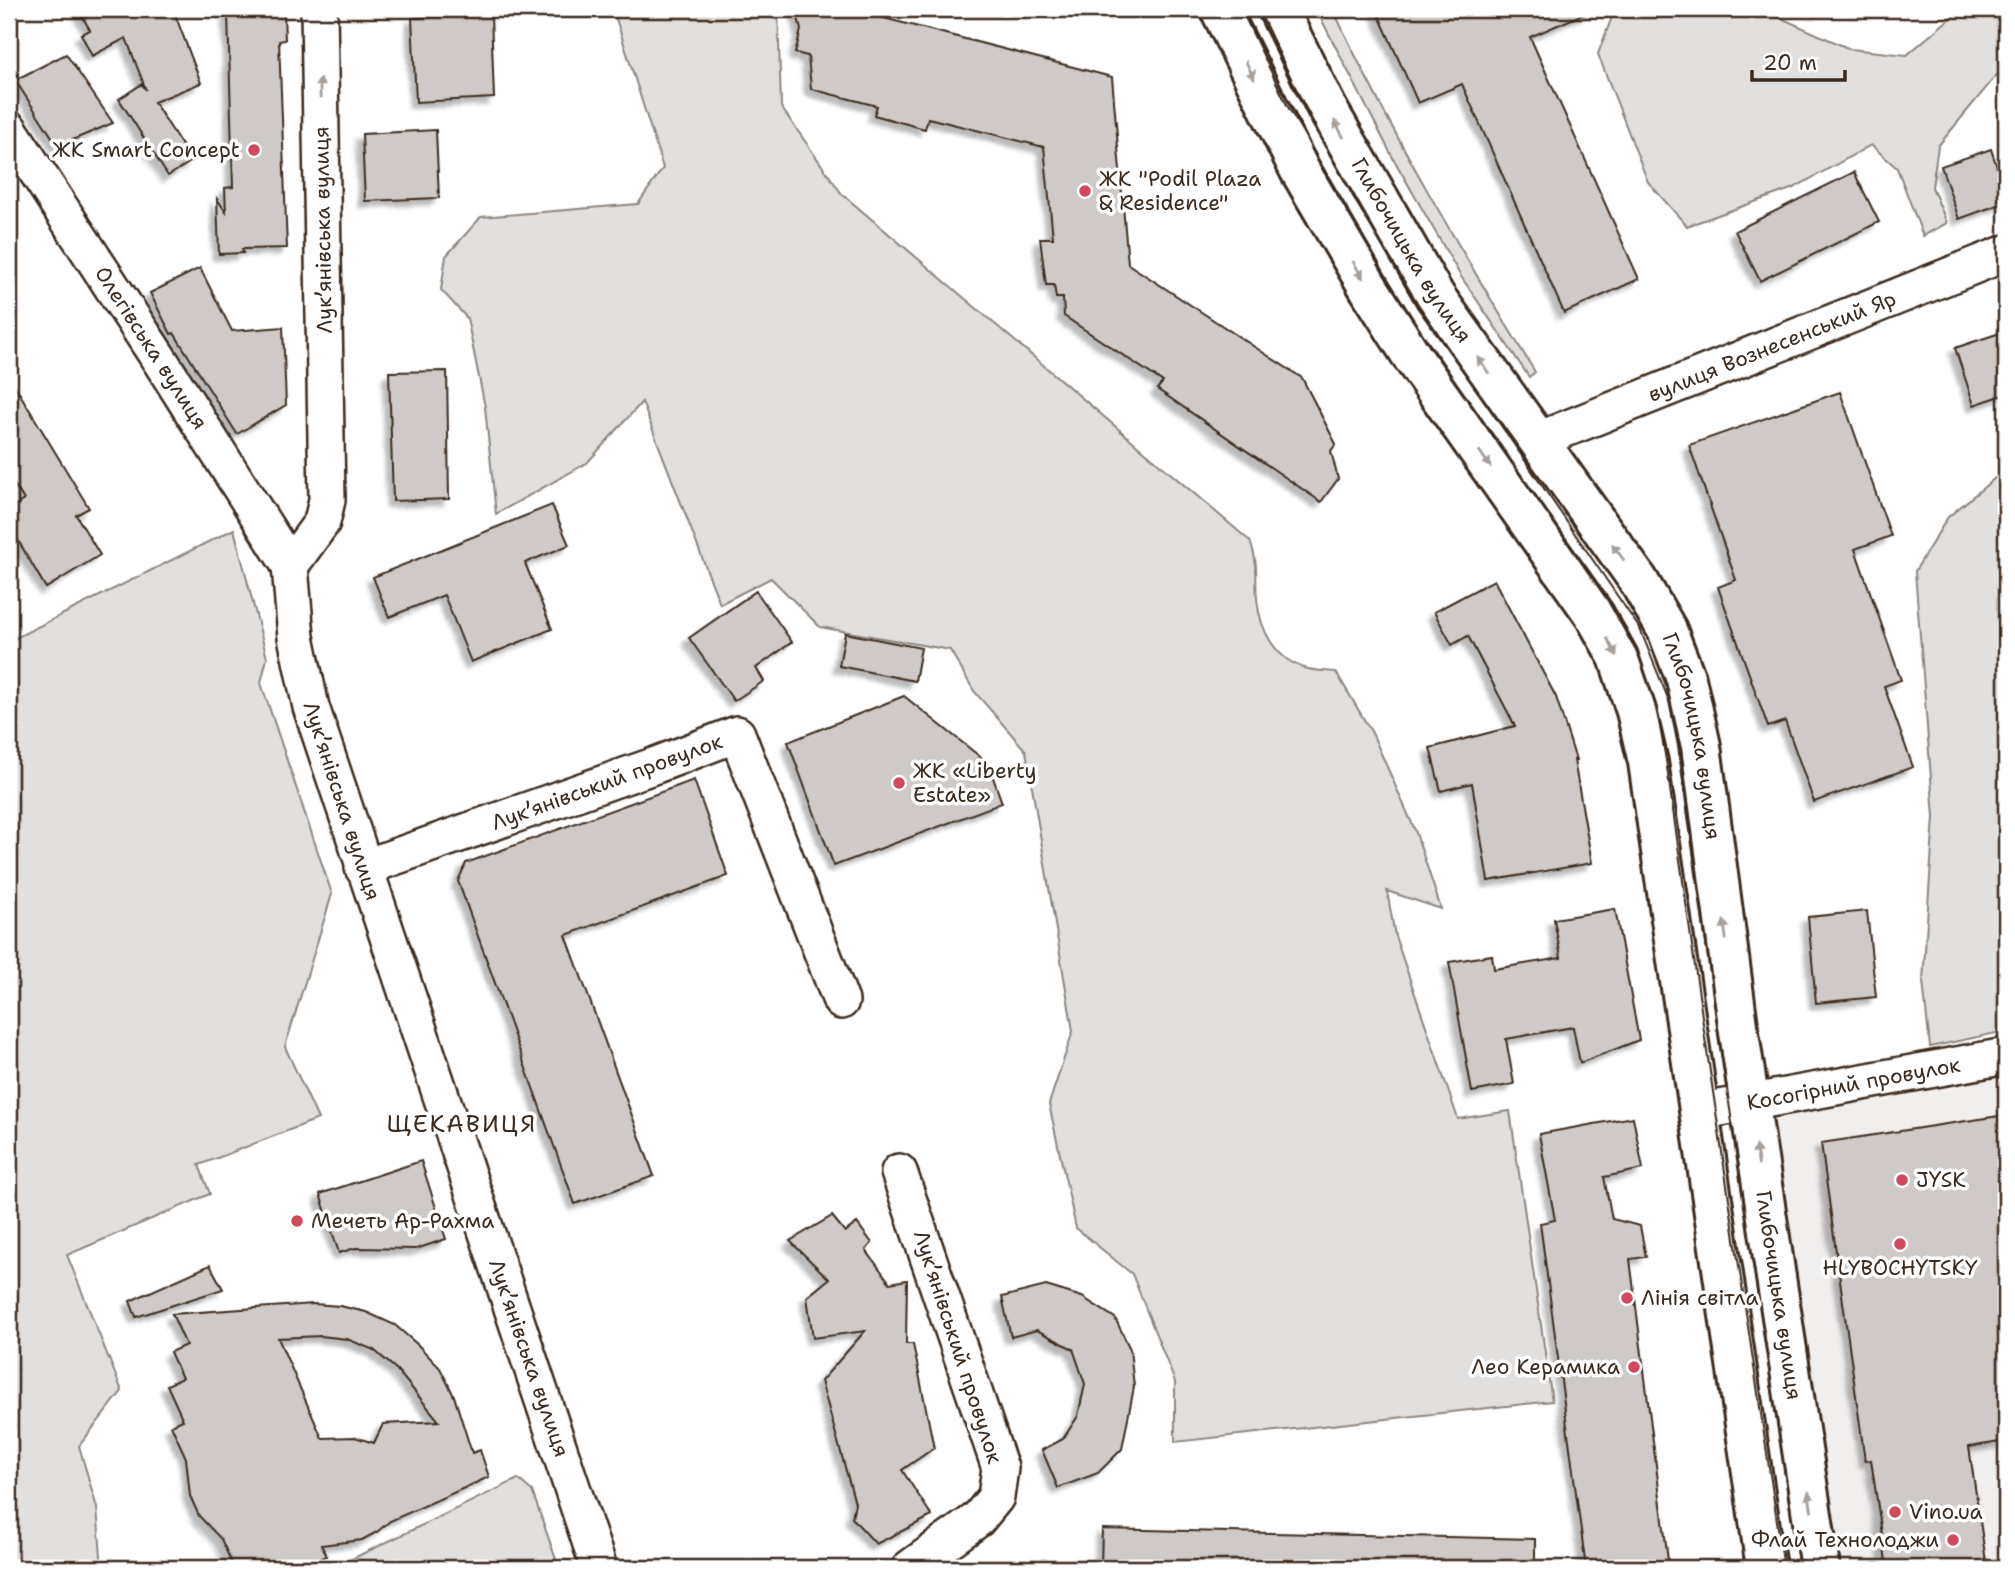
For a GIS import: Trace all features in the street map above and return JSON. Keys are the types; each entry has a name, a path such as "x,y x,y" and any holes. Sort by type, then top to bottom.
{"main road":[{"path":"1220,9 1299,169 1370,290 1413,358 1595,616 1618,657 1636,711 1648,762 1766,1568"},
{"name":"Глибочицька вулиця","path":"1278,9 1334,120 1434,296 1638,580 1667,630 1686,679 1701,746 1749,1104 1820,1568"}],"street":[{"name":"Лукʼянівська вулиця","path":"319,9 327,499 322,522 290,566 296,637 311,707 363,868 599,1568"},
{"name":"Олегівська вулиця","path":"9,129 156,353 290,566"},
{"name":"вулиця Вознесенський Яр","path":"1538,440 2006,253"},
{"name":"Лукʼянівський провулок","path":"363,868 656,765 737,733 841,1002"},
{"name":"Косогірний провулок","path":"1698,1112 2006,1056"},
{"name":"Лукʼянівський провулок","path":"899,1172 1000,1468 996,1497 978,1519 910,1568"}],"shaded area":[{"path":"613,9 778,9 781,107 842,194 1250,541 1256,564 1259,611 1266,633 1279,652 1297,665 1311,670 1336,672 1372,733 1415,830 1441,909 1387,891 1395,936 1458,1119 1510,1111 1552,1401 1175,1442 1175,1382 1132,1274 1076,1228 1049,1104 1073,1031 1026,751 974,691 950,650 820,627 771,578 720,604 642,402 587,463 496,514 485,407 467,318 441,290 446,256 481,217 638,204 663,168"},
{"path":"1316,9 1333,9 1403,148 1535,372 1529,377 1460,275 1393,158"},
{"path":"1615,9 1761,9 1850,49 1907,55 1961,9 2006,9 2006,64 1938,146 1932,187 1947,223 1923,236 1897,168 1871,145 1794,188 1687,226 1648,182 1598,54"},
{"path":"2006,469 2006,1031 1930,1047 1923,981 1934,817 1915,571 1948,517"},
{"path":"234,529 267,658 261,683 332,894 285,1047 318,1119 199,1165 210,1194 67,1255 122,1391 79,1446 97,1508 102,1568 9,1568 9,641"},
{"path":"2006,1062 2006,1568 1836,1568 1770,1125 1774,1114"},
{"path":"518,1479 532,1491 559,1568 333,1568"}],"building":[{"path":"78,9 173,9 201,83 154,102 192,161 168,176 119,99 142,84 146,90 126,38 92,56 81,34 90,30"},
{"name":"ЖК Smart Concept","path":"239,9 284,11 285,40 279,41 287,248 242,249 243,253 219,254 217,199 226,212 225,188 233,187 228,13"},
{"name":"ЖК \"Podil Plaza & Residence\"","path":"796,9 849,9 1112,77 1128,264 1302,378 1336,444 1331,451 1338,479 1321,502 1157,389 1163,382 1064,316 1063,298 1056,298 1054,285 1046,285 1040,238 1053,238 1044,147 928,118 925,129 874,115 877,106 811,89 808,56 795,53 801,30"},
{"path":"1376,9 1595,9 1530,37 1639,279 1564,313 1462,84 1418,103"},
{"path":"491,14 494,98 416,102 412,18"},
{"path":"66,54 113,123 58,146 15,80"},
{"path":"436,130 439,198 365,201 362,134"},
{"path":"1991,149 2006,194 2006,202 1959,219 1941,166"},
{"path":"1854,172 1879,222 1760,281 1735,231"},
{"path":"200,268 232,331 283,327 286,405 237,434 174,333 171,334 150,293"},
{"path":"2006,331 2006,394 1974,405 1955,348"},
{"path":"447,371 449,499 393,501 389,372"},
{"path":"9,376 89,508 76,515 100,555 46,588 9,525 9,509 24,500 9,476"},
{"path":"1840,392 1891,536 1855,549 1901,680 1884,686 1913,767 1814,802 1785,721 1768,727 1718,587 1736,580 1689,445"},
{"path":"552,505 569,545 525,563 552,629 471,662 444,595 389,617 373,577"},
{"path":"1494,580 1556,697 1576,760 1592,863 1488,881 1472,783 1441,791 1430,748 1515,726 1468,636 1452,645 1434,612"},
{"path":"756,591 792,642 756,668 764,681 734,701 689,638"},
{"path":"845,633 921,648 915,681 839,666"},
{"name":"ЖК «Liberty Estate»","path":"904,696 988,763 1002,803 834,866 788,742"},
{"path":"694,780 728,876 566,935 654,1176 575,1204 458,881 466,863"},
{"path":"1615,909 1639,1040 1580,1063 1573,1027 1506,1039 1514,1084 1472,1092 1449,962 1492,955 1494,969 1561,958 1554,919"},
{"path":"1867,911 1876,997 1816,1003 1808,917"},
{"name":"HLYBOCHYTSKY","path":"2006,1115 2006,1441 1969,1447 1987,1568 1887,1568 1871,1460 1865,1461 1821,1143"},
{"path":"1633,1117 1643,1169 1604,1177 1612,1219 1640,1226 1646,1257 1630,1259 1669,1568 1586,1568 1540,1223 1555,1220 1539,1134"},
{"path":"421,1161 446,1239 416,1249 355,1248 339,1253 320,1194"},
{"path":"832,1216 845,1232 857,1223 872,1243 866,1250 890,1283 907,1280 906,1344 913,1344 934,1448 902,1470 932,1516 876,1544 852,1518 855,1503 821,1381 865,1331 813,1338 807,1297 829,1279 790,1241"},
{"path":"210,1265 223,1289 136,1317 130,1301"},
{"path":"1046,1286 1082,1297 1115,1318 1130,1349 1134,1387 1122,1449 1098,1473 1058,1488 1042,1450 1063,1439 1078,1416 1085,1384 1073,1349 1037,1330 1011,1337 1002,1297"},
{"path":"314,1304 366,1312 395,1325 440,1368 454,1396 472,1453 480,1450 489,1477 390,1521 362,1540 321,1545 327,1556 300,1568 234,1568 221,1539 199,1516 190,1496 186,1458 171,1425 183,1420 167,1385 182,1378 170,1352 186,1345 172,1314","holes":["321,1336 347,1339 374,1350 397,1370 439,1421 383,1424 374,1443 355,1437 322,1438 278,1338"]},
{"path":"1102,1529 1535,1539 1535,1568 1101,1568"}],"tram line":[{"path":"1241,9 1288,107 1406,310 1608,601 1640,658 1656,705 1666,760 1784,1568"},
{"path":"1258,9 1301,99 1356,202 1418,304 1640,629 1669,701 1678,746 1799,1568"}],"place":[{"name":"ЖК Smart Concept","path":"254,150"},
{"name":"ЖК \"Podil Plaza & Residence\"","path":"1085,191"},
{"name":"ЖК «Liberty Estate»","path":"899,783"},
{"name":"JYSK","path":"1902,1180"},
{"name":"Мечеть Ар-Рахма","path":"297,1221"},
{"name":"HLYBOCHYTSKY","path":"1900,1244"},
{"name":"Лінія світла","path":"1627,1298"},
{"name":"Лео Керамика","path":"1634,1367"},
{"name":"Vino.ua","path":"1895,1512"},
{"name":"Флай Технолоджи","path":"1953,1540"}],"district":[{"name":"ЩЕКАВИЦЯ","path":"462,1124"}]}
